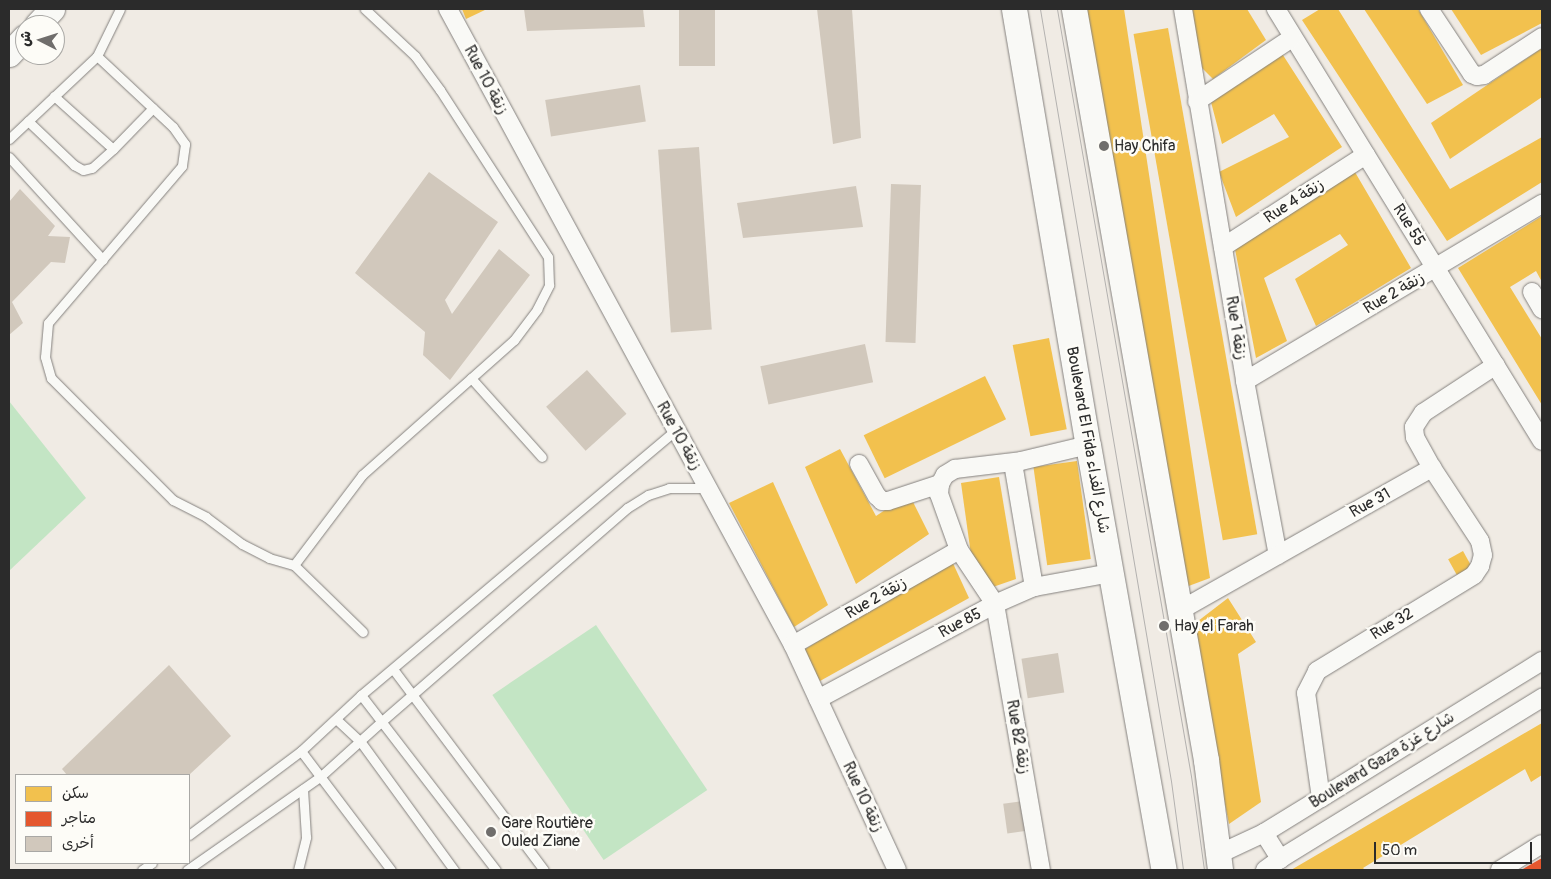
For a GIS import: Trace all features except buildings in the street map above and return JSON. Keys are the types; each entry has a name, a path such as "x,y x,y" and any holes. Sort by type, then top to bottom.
{"main road":[{"name":"Boulevard El Fida شارع الفداء","path":"1014,9 1088,446 1164,870"},
{"path":"1074,9 1206,760 1219,862"}],"street":[{"name":"Rue 10 زنقة","path":"448,9 793,645 897,870"},
{"name":"Rue 1 زنقة","path":"1183,9 1244,381 1278,555"},
{"name":"Rue 55","path":"1276,9 1292,38 1437,268 1542,441"},
{"path":"1429,9 1472,74 1478,76 1484,75 1542,37"},
{"path":"1197,101 1292,38"},
{"name":"Rue 4 زنقة","path":"1223,247 1366,155"},
{"name":"Rue 2 زنقة","path":"1244,381 1542,204"},
{"path":"1532,292 1542,309"},
{"path":"1432,468 1415,437 1414,427 1417,420 1423,413 1496,366"},
{"path":"995,604 959,550 939,494 940,484 945,475 955,469 1017,462 1088,446"},
{"path":"1017,462 1038,585"},
{"path":"859,464 877,496 882,501 940,484"},
{"name":"Rue 31","path":"1179,611 1432,468"},
{"name":"Rue 32","path":"1321,798 1306,693 1317,671 1474,575 1480,566 1483,555 1480,541 1432,468"},
{"name":"Rue 2 زنقة","path":"793,645 959,550"},
{"name":"Rue 85","path":"818,699 995,604 1038,585 1111,573"},
{"name":"Rue 82 زنقة","path":"995,604 1041,870"},
{"name":"Boulevard Gaza شارع غزة","path":"1219,862 1542,661"},
{"name":"Boulevard Gaza شارع غزة","path":"1265,870 1542,698"},
{"path":"1264,833 1280,859"},
{"path":"1500,870 1542,844"}],"lane":[{"path":"9,139 97,56 120,9"},
{"path":"294,564 362,475 514,340 536,309 549,285 548,256 440,90 415,56 379,19 365,9"},
{"path":"378,9 379,19"},
{"path":"97,56 173,127 185,144 182,166 48,323 45,356 51,378 173,500 206,517 242,544 268,558 294,564 363,632"},
{"path":"54,96 113,149"},
{"path":"28,121 74,165 83,170 92,168 153,108"},
{"path":"9,157 103,260"},
{"path":"471,378 542,456"},
{"path":"190,834 301,751 361,696 676,430"},
{"path":"187,870 321,776 627,508 648,495 670,488 707,488"},
{"path":"393,669 544,870"},
{"path":"361,696 496,870"},
{"path":"336,719 360,741 454,870"},
{"path":"301,751 391,870"},
{"path":"298,870 306,837 303,789"}],"green space":[{"path":"9,401 86,498 9,571"},
{"path":"596,625 707,790 604,860 492,695"}],"tram line":[{"path":"1040,9 1171,781 1183,870"},
{"path":"1057,9 1191,776 1204,870"}],"place":[{"name":"Hay Chifa","path":"1104,146"},
{"name":"Hay el Farah","path":"1164,626"},
{"name":"Gare Routière Ouled Ziane","path":"491,832"}]}
